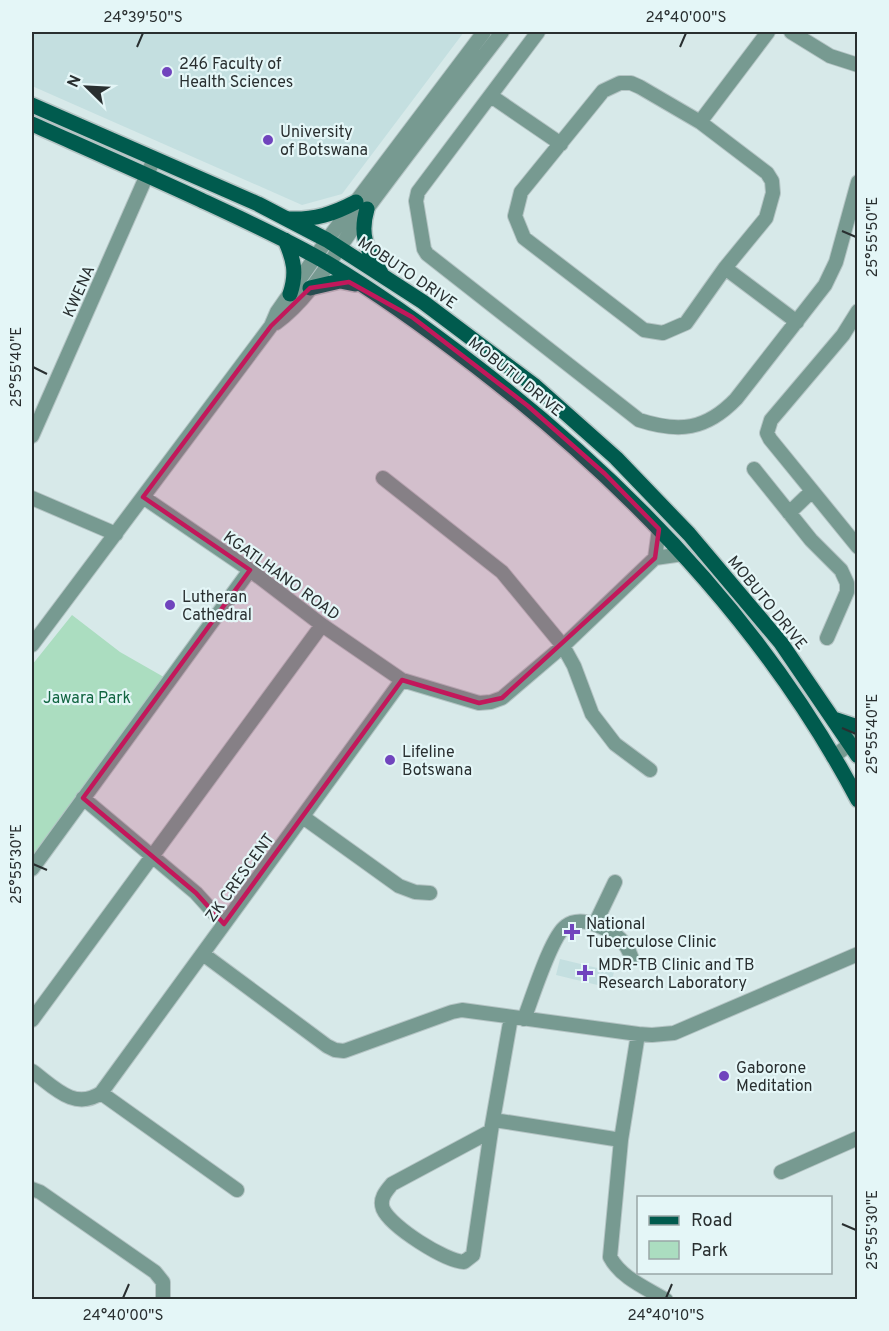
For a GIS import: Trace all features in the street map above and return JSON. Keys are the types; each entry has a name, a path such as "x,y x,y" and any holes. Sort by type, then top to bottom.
{"main road":[{"name":"MOBUTO DRIVE","path":"32,105 258,204 333,243 423,303 535,386 616,458 689,534 780,643 855,746"},
{"name":"MOBUTU DRIVE","path":"32,124 285,240 322,260 412,317 528,406 605,474 683,554 766,655 833,757 858,800"},
{"path":"286,219 306,219 362,206 365,242 382,276"},
{"path":"285,240 294,268 295,280 290,294"},
{"path":"310,288 340,281 366,288"},
{"path":"834,719 858,727"}],"street":[{"path":"362,206 484,32"},
{"path":"272,326 285,317 310,288 322,260 333,243 502,32"},
{"path":"538,32 418,192 416,201 425,251 630,415 651,424 688,427 704,423 721,414 797,322 831,274 858,182"},
{"path":"700,122 768,32"},
{"path":"791,32 830,56 858,65"},
{"path":"620,83 631,83 700,122 767,173 772,181 773,193 766,218 725,268 686,323 663,333 644,330 524,238 514,216 521,192 603,91 620,83"},
{"path":"491,96 561,144"},
{"name":"KWENA","path":"32,436 154,159"},
{"path":"32,645 272,326 290,294 322,260"},
{"path":"725,268 797,322"},
{"path":"856,541 770,439 768,427 771,420 843,335 858,311"},
{"path":"754,469 811,540 841,570 847,583 847,592 827,638"},
{"path":"383,478 502,572 563,646 592,714 615,744 650,770"},
{"path":"789,513 812,491"},
{"name":"KGATLHANO ROAD","path":"143,497 250,570 322,625 402,680 479,703 491,702 502,698 563,646"},
{"path":"32,498 116,534"},
{"path":"655,558 659,529"},
{"path":"563,646 655,558 683,554"},
{"path":"32,869 250,570"},
{"path":"32,1020 322,625"},
{"name":"ZK CRESCENT","path":"101,1093 402,680"},
{"path":"833,757 855,746"},
{"path":"83,798 196,893 224,924"},
{"path":"303,817 399,886 416,892 429,893"},
{"path":"595,924 615,882"},
{"path":"621,1140 493,1126 392,1184 383,1197 383,1209 393,1222 429,1247 458,1262 464,1262 473,1255 493,1126 517,1018 559,932 571,922 595,924 621,937 632,959"},
{"path":"203,954 335,1050 344,1051 452,1012 471,1011 638,1034 674,1033 858,954"},
{"path":"638,1034 621,1140 610,1257 623,1274 666,1299"},
{"path":"32,1071 69,1097 81,1101 91,1099 101,1093 237,1190"},
{"path":"781,1172 858,1138"},
{"path":"32,1189 40,1192 155,1272 163,1282 163,1299"}],"highlighted area":[{"path":"349,282 412,317 528,406 605,474 659,529 655,558 502,698 479,703 402,680 224,924 196,893 83,798 250,570 143,497 271,326 310,288"}],"shaded area":[{"name":"University of Botswana","path":"32,32 464,32 342,194 302,205 32,86"},
{"name":"MDR-TB Clinic and TB Research Laboratory","path":"560,959 614,972 610,988 556,975"}],"green space":[{"name":"Jawara Park","path":"72,615 120,652 169,680 32,868 32,665"}],"place":[{"name":"246 Faculty of Health Sciences","path":"167,72"},
{"name":"University of Botswana","path":"268,140"},
{"name":"Lutheran Cathedral","path":"170,605"},
{"name":"Lifeline Botswana","path":"390,760"},
{"name":"National Tuberculose Clinic","path":"572,932"},
{"name":"MDR-TB Clinic and TB Research Laboratory","path":"585,973"},
{"name":"Gaborone Meditation","path":"724,1076"}]}
